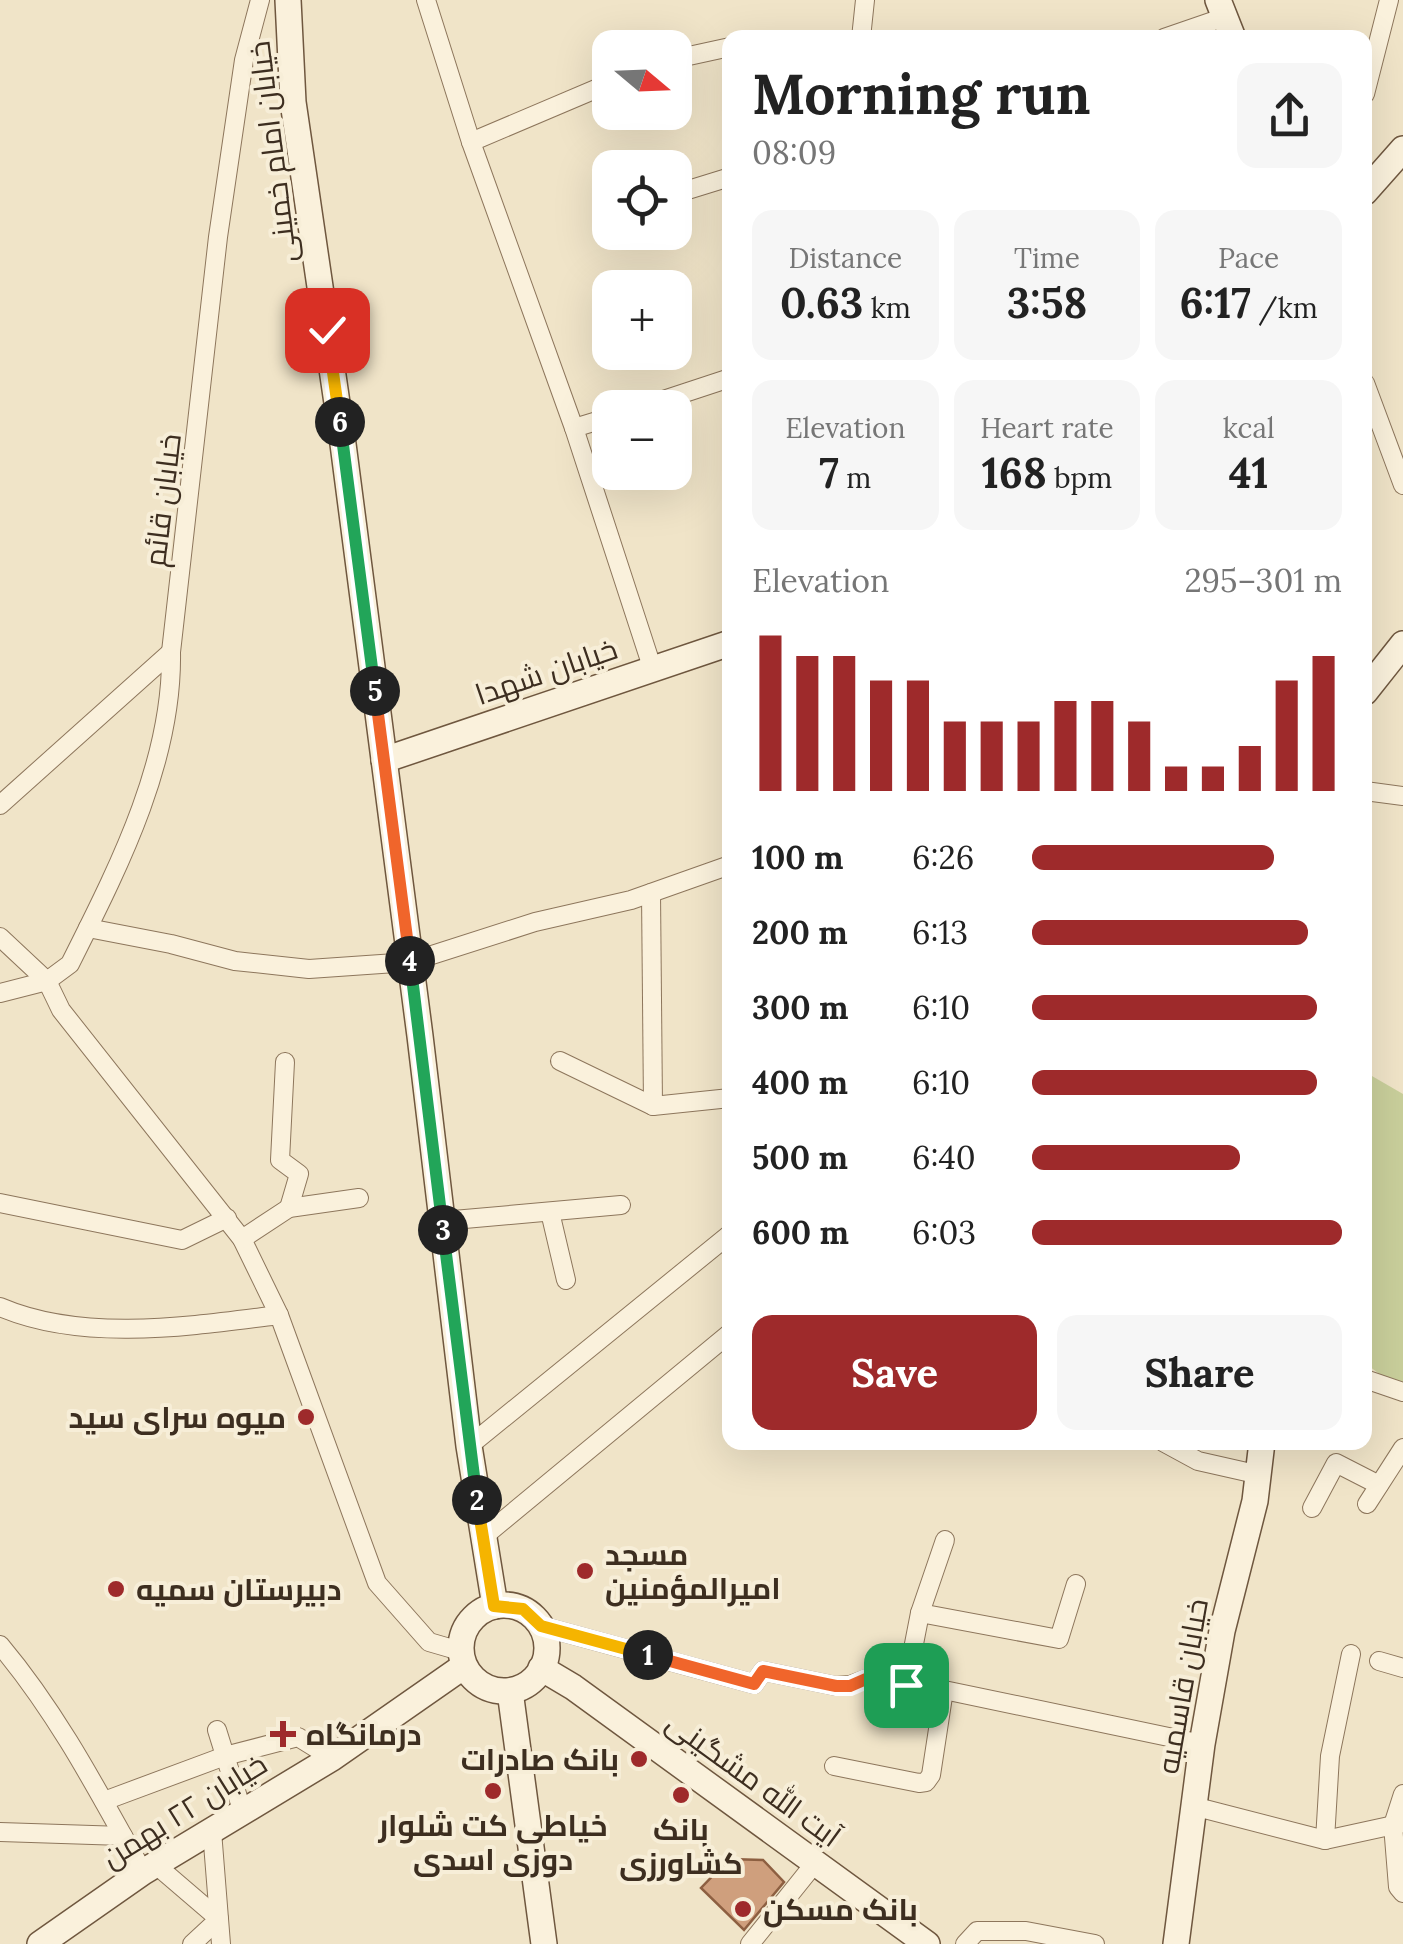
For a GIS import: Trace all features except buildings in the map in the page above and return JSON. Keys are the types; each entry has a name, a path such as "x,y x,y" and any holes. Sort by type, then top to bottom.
{"main road":[{"name":"خیابان امام خمینی","path":"288,0 294,102 343,444 469,1446 494,1606"},
{"path":"1372,185 1400,158"},
{"path":"1372,683 1403,644"},
{"name":"خیابان شهدا","path":"384,760 722,646"},
{"name":"خیابان قاسمیه","path":"1176,1944 1202,1744 1222,1631 1260,1475 1262,1450"},
{"path":"494,1606 523,1609 541,1626 548,1642 541,1668 522,1687 510,1691 494,1691 480,1685 462,1658 463,1632 480,1611 494,1606"},
{"name":"خیابان ۲۲ بهمن","path":"40,1944 150,1868 332,1758 462,1658"},
{"name":"آیت الله مشگینی","path":"541,1668 573,1687 924,1943"},
{"path":"510,1691 544,1944"}],"street":[{"name":"خیابان قائم","path":"48,981 70,964 156,767 172,685 171,652 218,237 244,60 260,0"},
{"path":"426,0 653,670"},
{"path":"862,30 865,0"},
{"path":"1372,67 1389,0"},
{"path":"1188,30 1225,18"},
{"path":"692,55 722,49"},
{"path":"472,142 592,91"},
{"path":"692,189 722,179"},
{"path":"692,391 722,381"},
{"path":"1372,401 1403,485"},
{"path":"574,428 592,422"},
{"path":"0,805 171,652"},
{"path":"1372,792 1403,796"},
{"path":"88,928 234,961 308,969 410,962 534,922 651,894 722,868"},
{"path":"651,894 653,1106"},
{"path":"0,937 48,981 61,1010 242,1239 279,1315 377,1583 430,1642 462,1658"},
{"path":"0,993 48,981"},
{"path":"560,1061 653,1106 722,1099"},
{"path":"285,1062 280,1160 299,1174 289,1208"},
{"path":"242,1239 289,1208 359,1198"},
{"path":"0,1203 182,1240 226,1218"},
{"path":"442,1221 620,1206"},
{"path":"550,1212 566,1280"},
{"path":"469,1446 722,1240"},
{"path":"0,1307 70,1325 167,1328 279,1315"},
{"path":"482,1538 722,1340"},
{"path":"1372,1381 1403,1392"},
{"path":"1367,1504 1403,1448"},
{"path":"1178,1450 1198,1461 1260,1475"},
{"path":"1312,1508 1336,1463 1379,1485"},
{"path":"906,1685 920,1613 945,1540"},
{"path":"920,1613 1059,1638 1076,1584"},
{"path":"541,1626 754,1684 763,1671 836,1686 850,1686 866,1679 944,1690 1202,1744"},
{"path":"0,1644 35,1686 78,1752 123,1836 150,1868 219,1919"},
{"path":"1325,1840 1330,1756 1352,1654"},
{"path":"1378,1661 1403,1668"},
{"path":"834,1766 926,1782 944,1690"},
{"path":"216,1730 242,1810"},
{"path":"104,1802 224,1756 298,1737 332,1758"},
{"path":"1403,1794 1398,1824 1398,1887 1403,1893"},
{"path":"1194,1806 1325,1840 1398,1824"},
{"path":"212,1831 221,1944"},
{"path":"0,1832 123,1836"},
{"path":"750,1944 815,1863"},
{"path":"192,1944 219,1919"},
{"path":"965,1944 977,1931 1026,1930 1095,1944"}],"green space":[{"path":"1372,1076 1403,1094 1403,1392 1372,1368"}],"place":[{"name":"میوه سرای سید","path":"306,1417"},
{"name":"مسجد امیرالمؤمنین","path":"585,1571"},
{"name":"دبیرستان سمیه","path":"116,1589"},
{"name":"درمانگاه","path":"283,1734"},
{"name":"بانک صادرات","path":"639,1759"},
{"name":"خیاطی کت شلوار دوزی اسدی","path":"493,1791"},
{"name":"بانک کشاورزی","path":"681,1795"},
{"name":"بانک مسکن","path":"743,1909"}],"route":[{"path":"327,330 420,1036 469,1446 494,1606 523,1609 541,1626 754,1684 763,1671 836,1686 850,1686 866,1679 906,1685"}]}
